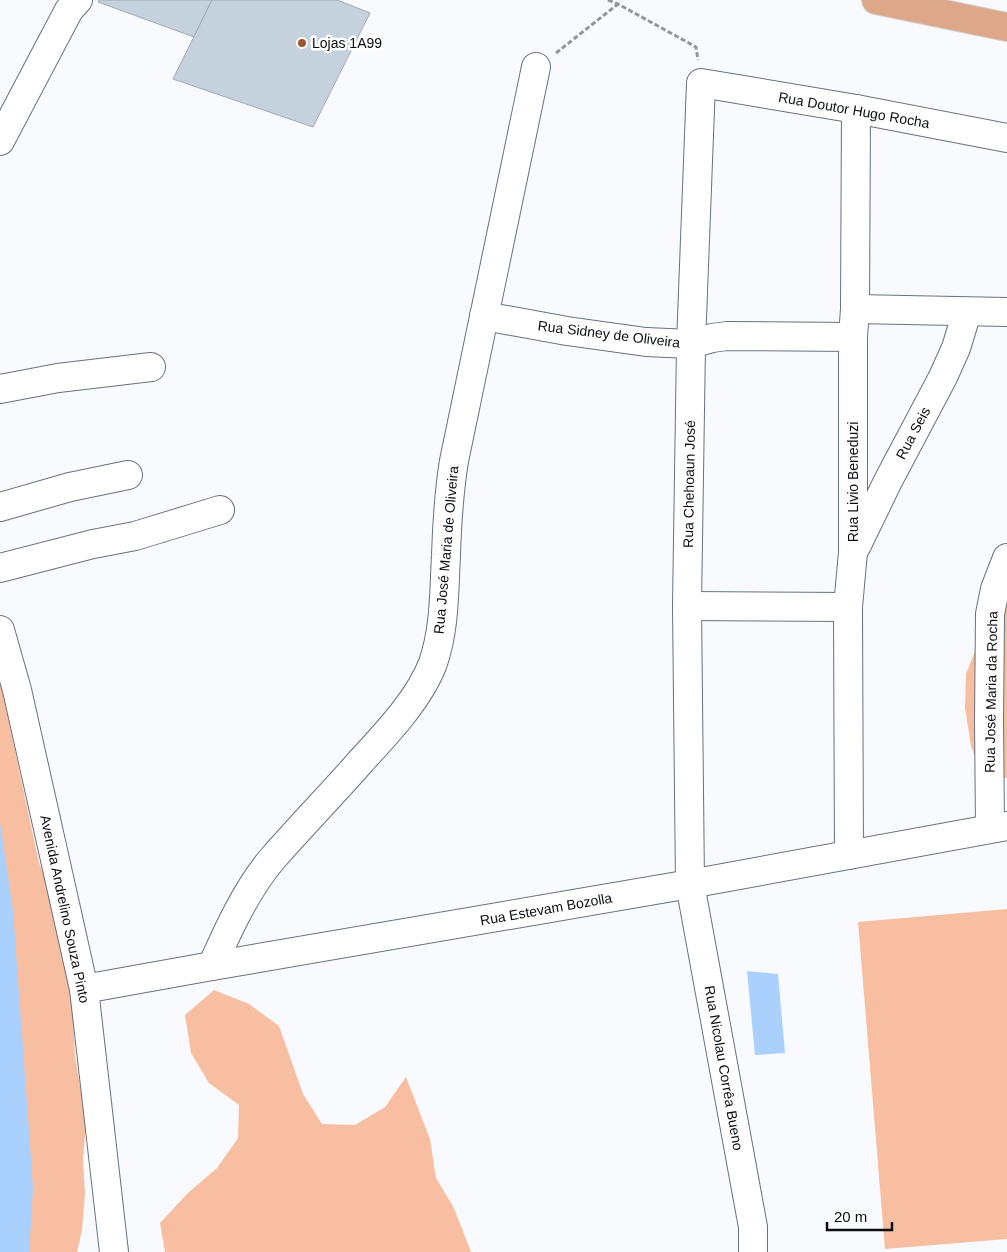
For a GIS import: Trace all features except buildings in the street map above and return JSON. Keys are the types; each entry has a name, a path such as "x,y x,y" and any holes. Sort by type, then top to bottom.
{"main road":[{"path":"876,0 1007,27"}],"street":[{"path":"0,141 73,4"},
{"name":"Rua José Maria de Oliveira","path":"212,966 229,929 251,890 272,860 388,732 420,688 432,664 442,625 447,515 454,461 536,67"},
{"name":"Rua Doutor Hugo Rocha","path":"701,83 856,109 1007,138"},
{"name":"Rua Chehoaun José","path":"690,884 687,606 691,344 701,83"},
{"name":"Rua Livio Beneduzi","path":"849,855 848,607 853,552 856,109"},
{"path":"855,309 1007,312"},
{"name":"Rua Seis","path":"853,552 943,377 956,348 968,312"},
{"name":"Rua Sidney de Oliveira","path":"484,316 567,331 646,342 691,344 727,336 854,338"},
{"path":"0,390 58,378 151,367"},
{"path":"0,507 70,487 128,475"},
{"path":"0,568 93,544 135,536 220,510"},
{"name":"Rua José Maria da Rocha","path":"998,827 989,720 990,614 995,589 1007,558"},
{"path":"687,606 848,607"},
{"name":"Avenida Andrelino Souza Pinto","path":"0,630 16,690 84,989 114,1252"},
{"name":"Rua Estevam Bozolla","path":"84,989 690,884 998,827"},
{"name":"Rua Nicolau Corrêa Bueno","path":"690,884 753,1227 753,1252"}],"path":[{"path":"608,0 696,47 701,83"},
{"path":"536,67 618,4"}],"shaded area":[{"path":"1007,569 1007,778 983,777 971,746 965,708 966,674"},
{"path":"0,680 39,863 52,892 76,980 73,1016 75,1055 86,1124 83,1159 85,1194 82,1230 77,1252 16,1252 0,829"},
{"path":"1007,909 1007,1239 885,1249 858,922"},
{"path":"214,990 249,1004 279,1026 303,1094 322,1124 355,1125 385,1107 406,1077 430,1139 436,1178 454,1208 471,1252 165,1252 160,1223 188,1193 217,1168 238,1138 239,1105 209,1083 191,1053 185,1015"}],"water":[{"path":"0,822 13,911 33,1187 29,1252 0,1252"},
{"path":"747,971 778,974 785,1053 755,1055"}],"place":[{"name":"Lojas 1A99","path":"302,43"}]}
